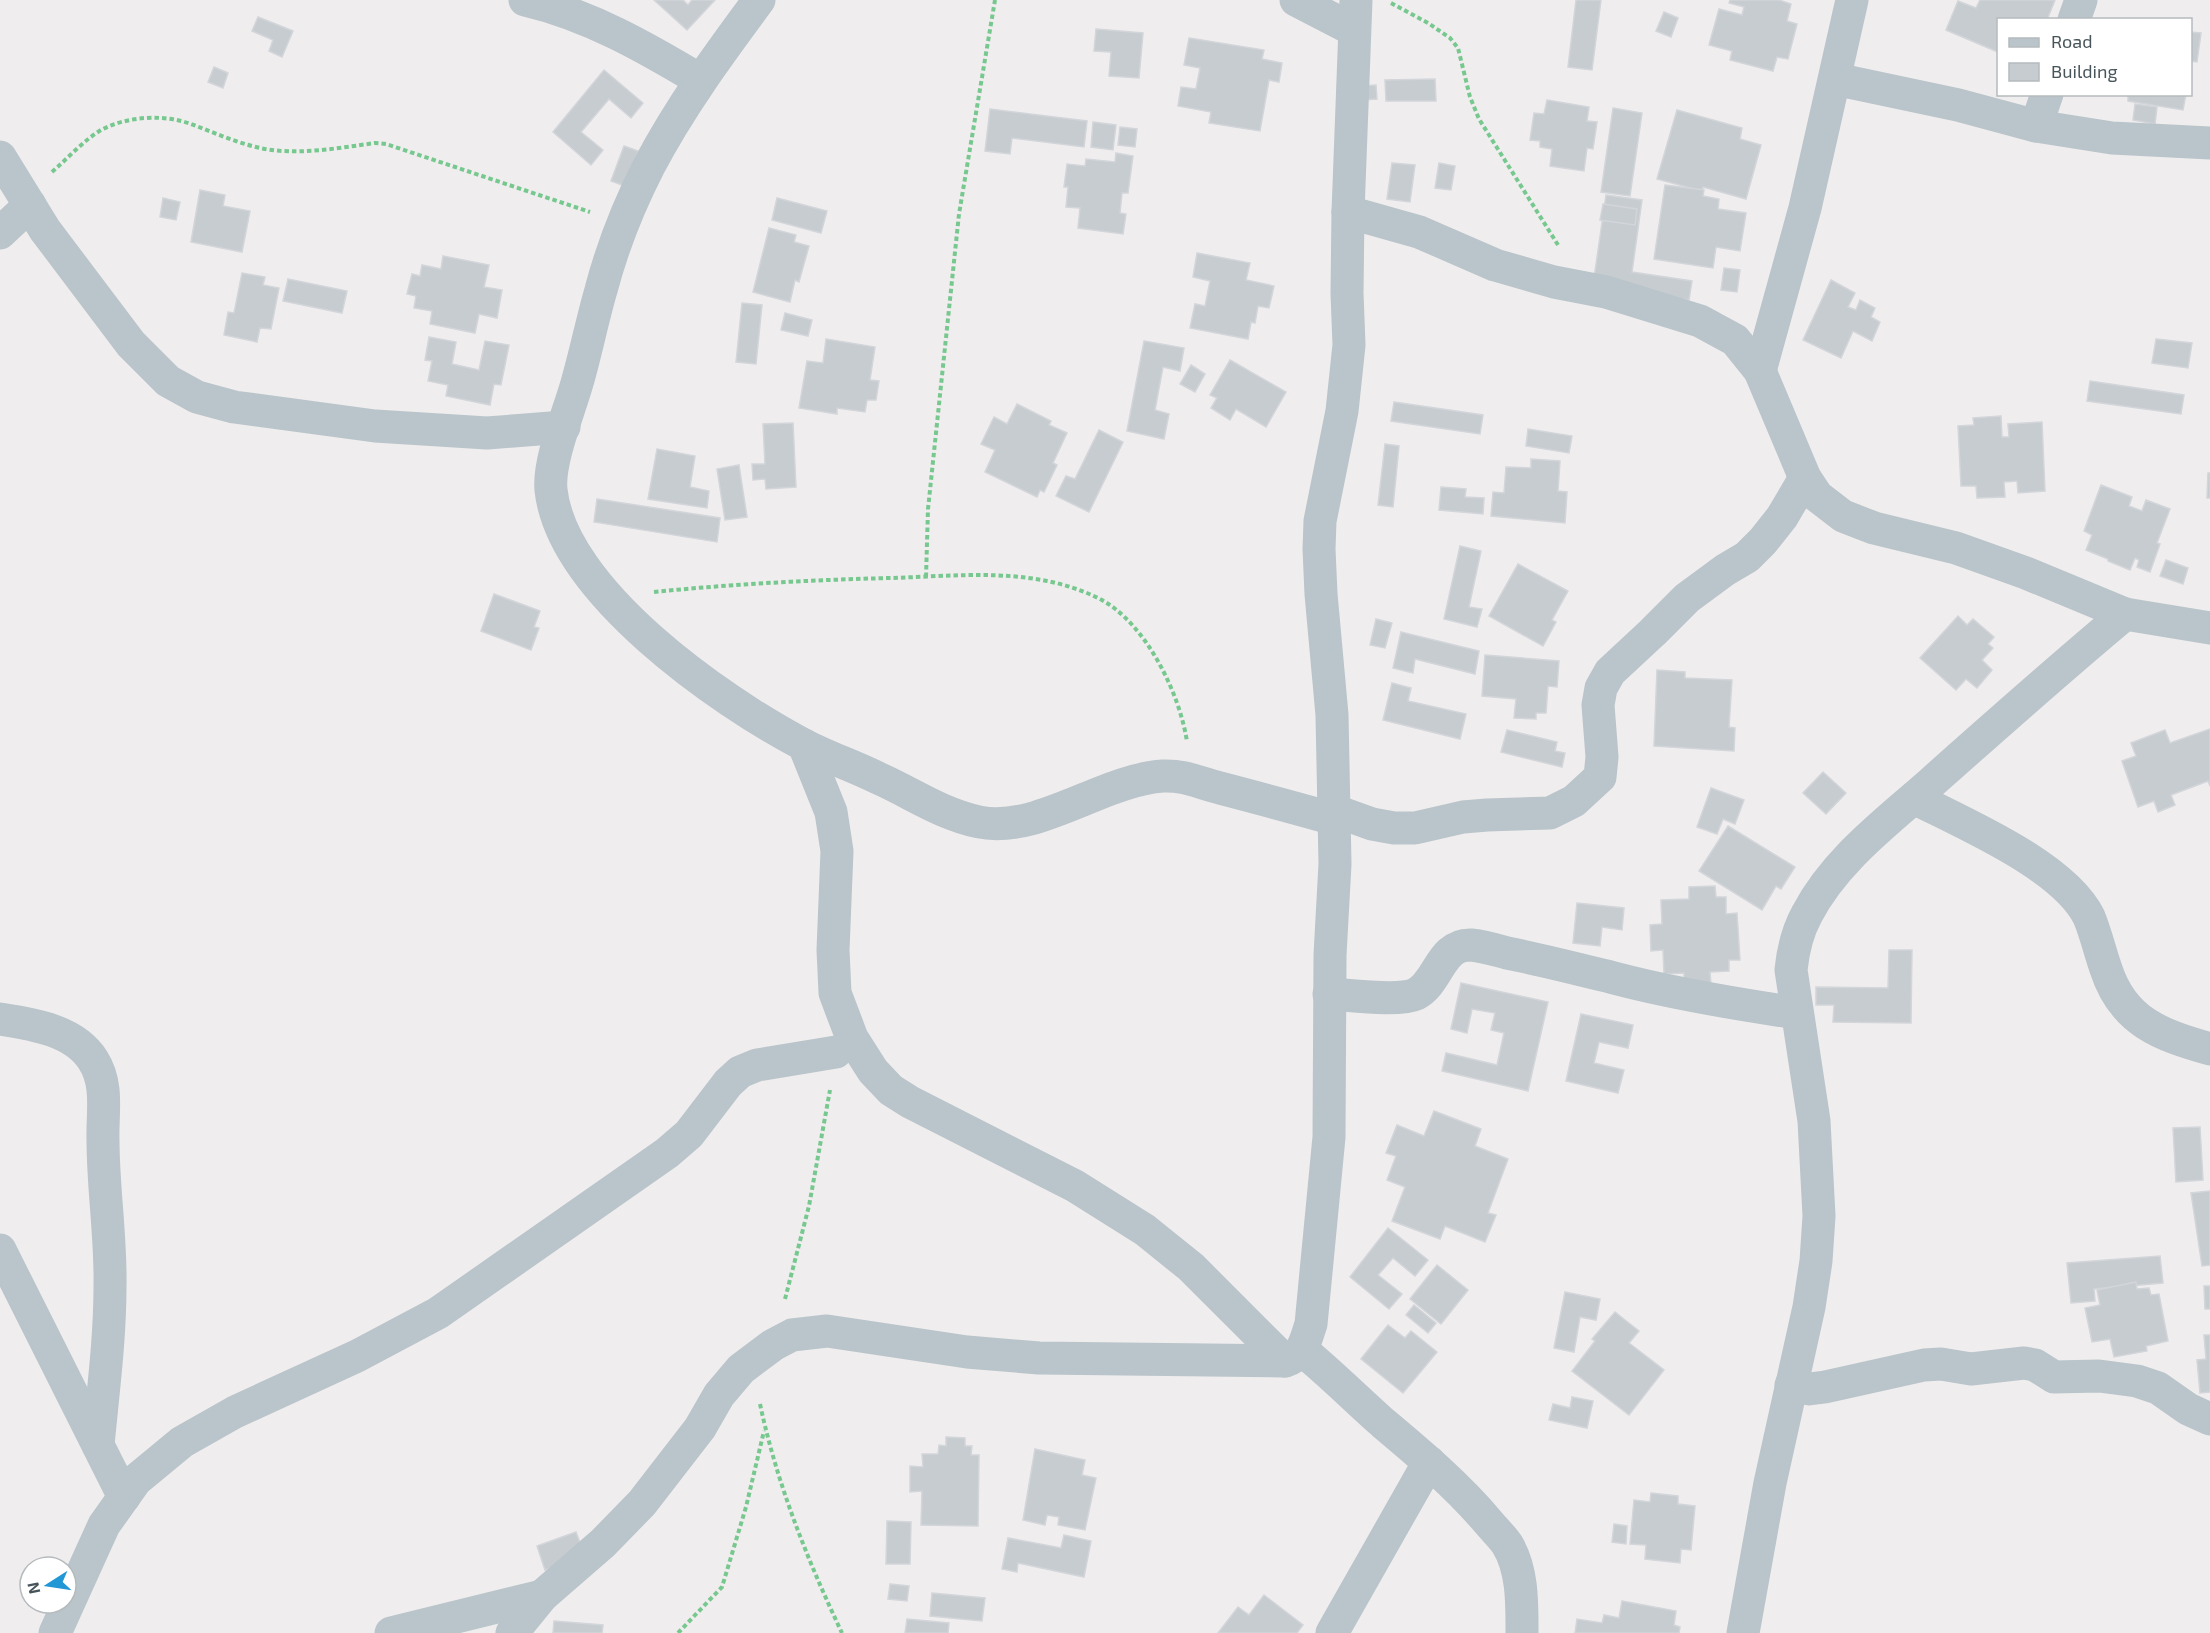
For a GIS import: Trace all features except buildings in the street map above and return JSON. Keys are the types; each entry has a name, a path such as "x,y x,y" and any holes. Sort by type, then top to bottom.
{"street":[{"path":"525,0 550,6 600,25 700,80"},
{"path":"759,0 700,80 648,169 624,224 601,288 587,350 551,475 555,510 562,528 584,566 625,616 664,651 723,697 804,745 881,779 943,812 983,823 1019,823 1108,789 1161,776 1191,777 1213,786 1394,828 1415,828 1479,816 1550,813 1574,801 1600,777 1602,757 1598,705 1600,688 1610,672 1687,598 1747,557 1782,517 1805,478"},
{"path":"1293,1356 1311,1324 1329,1137 1329,994 1334,899 1334,814 1332,715 1319,549 1320,521 1342,411 1349,345 1348,212 1355,15 1296,0"},
{"path":"1760,371 1805,208 1852,0"},
{"path":"2075,18 2081,0"},
{"path":"1835,79 1958,105 2036,126 2112,138 2210,143"},
{"path":"2036,126 2046,96"},
{"path":"0,157 64,255 131,344 168,381 197,397 234,407 375,426 487,433 564,427"},
{"path":"0,233 28,201"},
{"path":"1348,212 1419,232 1495,266 1554,282 1606,292 1700,321 1735,340 1760,371 1805,478 1817,496 1843,516 1874,528 1956,548 2026,573 2125,614 2210,628"},
{"path":"1743,1633 1764,1515 1816,1261 1819,1216 1814,1121 1791,970 1794,945 1807,913 1830,878 1867,840 2021,701 2125,614"},
{"path":"804,745 831,812 837,851 833,950 835,993 852,1038 873,1071 891,1090 910,1102 1075,1186 1145,1230 1293,1356 1335,1377 1429,1462 1478,1510 1507,1545 1516,1566 1522,1595 1522,1633"},
{"path":"1914,798 2047,870 2069,888 2089,916 2115,992 2133,1015 2147,1026 2178,1040 2210,1049"},
{"path":"1329,994 1402,997 1416,994 1426,986 1450,951 1460,946 1472,945 1734,1004 1797,1013"},
{"path":"0,1019 38,1025 75,1042 93,1059 101,1075 105,1098 103,1139 110,1285 108,1350 98,1445"},
{"path":"27,1633 57,1629 104,1525 136,1480 183,1442 235,1412 357,1356 438,1313 611,1194 689,1134 728,1083 740,1072 757,1065 836,1052"},
{"path":"0,1250 124,1497"},
{"path":"512,1633 542,1596 603,1543 642,1503 700,1428 718,1395 741,1369 792,1335 827,1331 967,1352 1039,1358 1293,1356"},
{"path":"1791,1385 1809,1389 1825,1387 1924,1365 1941,1364 1971,1369 2024,1363 2035,1365 2054,1377 2099,1376 2137,1381 2158,1388 2188,1409 2210,1419"},
{"path":"1332,1633 1429,1462"},
{"path":"391,1633 542,1596"}],"path":[{"path":"926,577 928,509 959,214 995,0"},
{"path":"1385,0 1428,23 1450,38 1458,48 1470,97 1479,119 1583,288"},
{"path":"28,201 91,137 103,130 151,117 169,118 221,137 264,149 294,152 375,143 386,144 624,224"},
{"path":"609,596 799,580 1003,575 1055,582 1101,599 1124,617 1147,644 1172,687 1180,709 1191,777"},
{"path":"836,1052 809,1206 762,1354 765,1427 790,1511 816,1577 842,1633"},
{"path":"678,1633 722,1587 746,1507 765,1427"}]}
